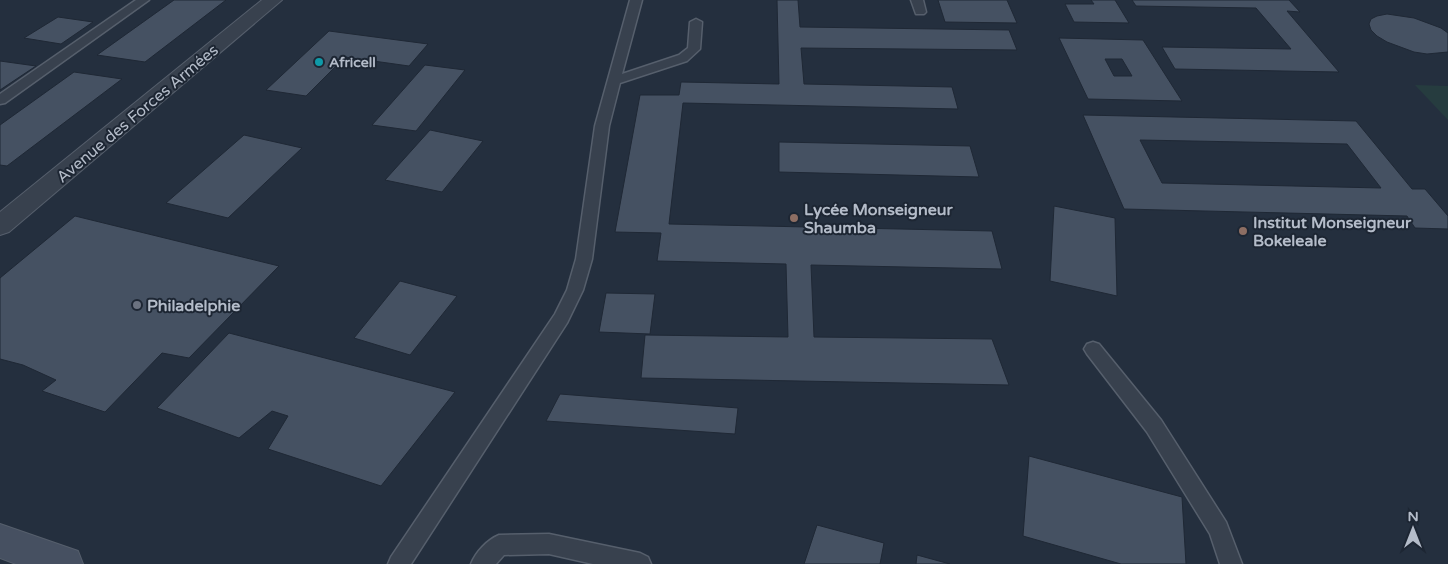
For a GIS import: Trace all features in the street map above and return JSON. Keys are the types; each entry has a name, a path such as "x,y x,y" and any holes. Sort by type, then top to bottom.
{"main road":[{"path":"0,541 65,564"}],"street":[{"name":"Avenue des Forces Armées","path":"0,226 273,0"}],"lane":[{"path":"0,100 143,0"},
{"path":"399,564 561,318 575,290 584,259 602,126 636,0"},
{"path":"917,0 920,12"},
{"path":"614,81 682,58 694,49 696,22"},
{"path":"1093,349 1154,426 1219,529 1231,564"},
{"path":"482,564 499,545 548,544 640,564"}],"green space":[{"path":"1415,85 1448,86 1448,120"}],"building":[{"path":"174,0 226,0 145,62 97,55"},
{"path":"777,0 798,0 800,27 1009,30 1017,50 801,48 804,84 952,87 958,109 683,103 669,224 992,231 1002,269 811,265 814,337 992,339 1009,385 641,378 645,335 788,337 786,264 657,261 661,233 615,232 640,95 679,95 681,82 779,84"},
{"path":"938,0 1007,0 1017,23 945,22"},
{"path":"1091,0 1115,0 1129,23 1074,22 1065,4 1094,4"},
{"path":"1132,0 1289,0 1300,12 1287,11 1339,72 1175,69 1162,47 1291,49 1256,8 1136,6"},
{"path":"1387,14 1414,18 1441,28 1448,33 1448,52 1427,54 1414,52 1387,42 1377,36 1371,30 1369,24 1371,19"},
{"path":"58,17 93,22 61,44 24,38"},
{"name":"Africell","path":"329,31 428,44 409,66 345,57 306,96 266,90"},
{"path":"1059,38 1143,40 1182,101 1088,99","holes":["1105,59 1122,59 1132,76 1114,76"]},
{"path":"0,61 36,66 0,90"},
{"path":"425,65 465,70 416,131 372,125"},
{"path":"74,72 122,79 7,166 0,165 0,125"},
{"path":"1083,115 1356,121 1412,189 1425,189 1448,216 1448,229 1415,228 1407,216 1124,209","holes":["1140,140 1347,144 1381,188 1162,183"]},
{"path":"430,130 483,141 442,192 385,180"},
{"path":"244,135 302,148 228,218 166,203"},
{"path":"779,142 970,146 979,177 779,172"},
{"path":"1054,206 1115,218 1117,296 1050,281"},
{"path":"75,216 279,266 189,358 162,353 105,412 42,391 56,380 23,365 0,359 0,278"},
{"path":"400,281 457,296 410,355 354,338"},
{"path":"606,293 655,294 650,334 599,332"},
{"path":"229,333 455,392 381,486 268,449 288,416 272,411 239,438 157,408"},
{"path":"560,394 738,408 735,434 546,421"},
{"path":"1029,456 1182,497 1186,564 1121,564 1023,536"},
{"path":"817,525 884,543 880,564 804,564"},
{"path":"917,555 950,564 916,564"}],"place":[{"name":"Africell","path":"319,62"},
{"name":"Lycée Monseigneur Shaumba","path":"794,218"},
{"name":"Institut Monseigneur Bokeleale","path":"1243,231"},
{"name":"Philadelphie","path":"137,305"}]}
